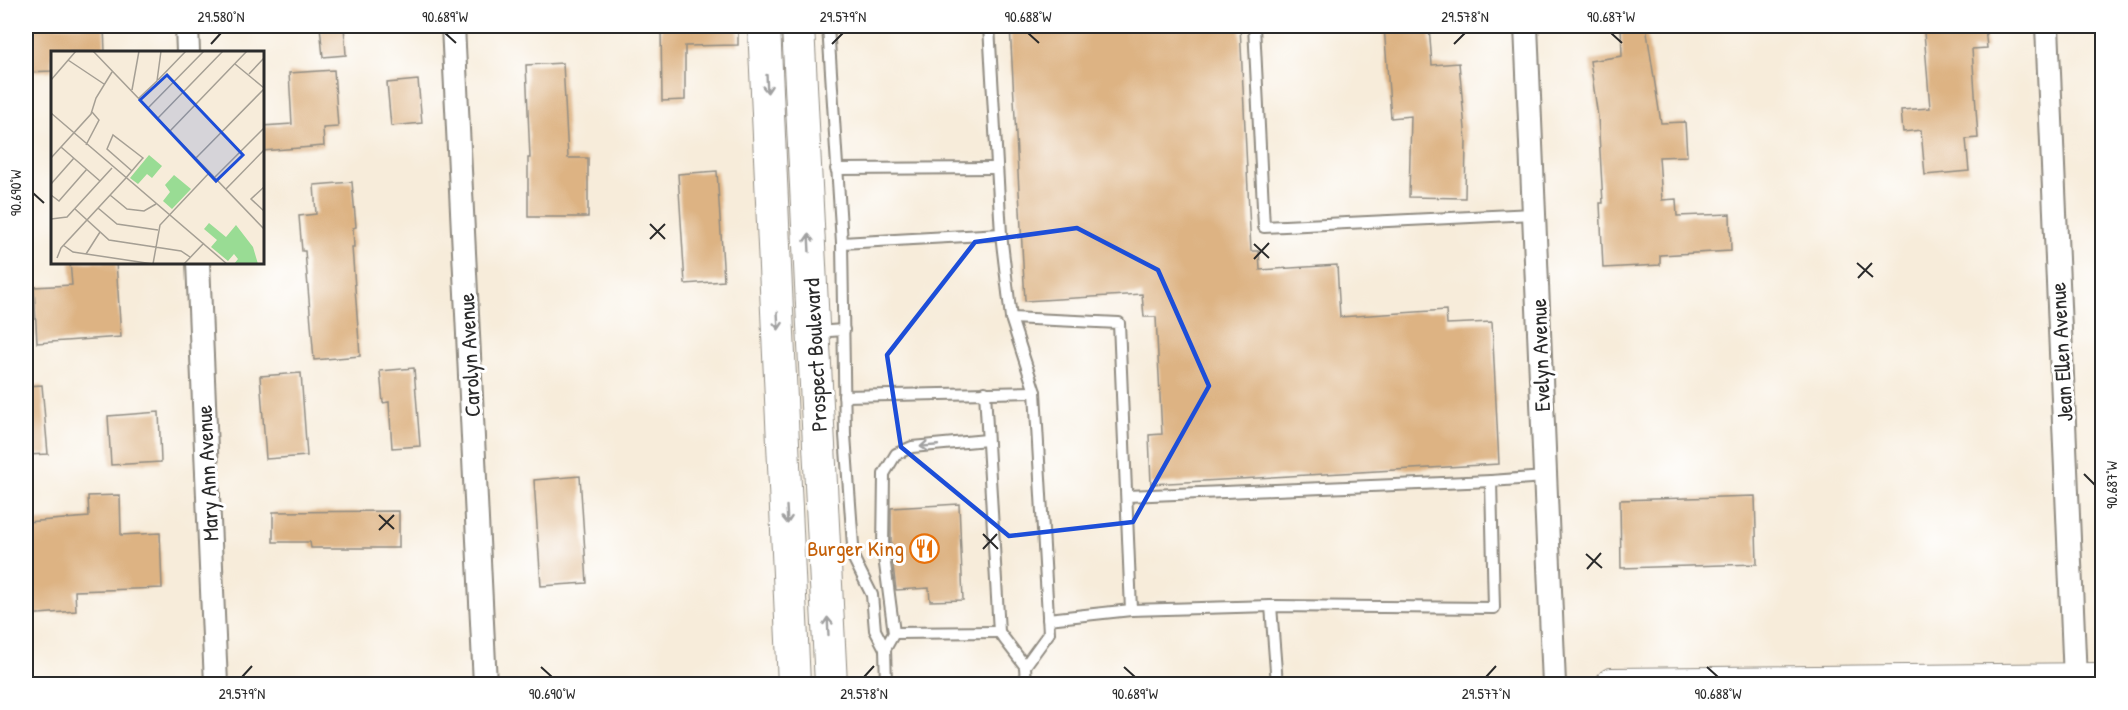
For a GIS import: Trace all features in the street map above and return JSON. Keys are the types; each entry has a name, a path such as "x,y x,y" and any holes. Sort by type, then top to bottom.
{"main road":[{"name":"Prospect Boulevard","path":"764,26 794,684"},
{"name":"Prospect Boulevard","path":"813,26 814,332 839,561 831,684"},
{"path":"1612,684 2089,679"}],"street":[{"path":"187,26 188,51"},
{"name":"Carolyn Avenue","path":"453,26 485,684"},
{"name":"Evelyn Avenue","path":"1526,26 1554,684"},
{"name":"Jean Ellen Avenue","path":"2047,26 2089,679"},
{"name":"Mary Ann Avenue","path":"198,264 216,684"}],"lane":[{"path":"813,26 836,169 842,243 845,435 839,561 872,595 875,630 885,649 886,684"},
{"path":"989,26 1001,234 1011,318 1035,392 1050,633 1025,666"},
{"path":"1254,26 1264,227 1534,214"},
{"path":"836,169 997,168"},
{"path":"842,243 1001,234"},
{"path":"1011,318 1119,323 1131,610"},
{"path":"814,332 844,330"},
{"path":"985,392 999,632 1025,666 1026,684"},
{"path":"844,396 1035,392"},
{"path":"885,649 894,633 883,549 884,474 896,454 912,447 987,440"},
{"path":"1127,496 1545,477"},
{"path":"1048,619 1131,610 1271,606 1494,608 1491,481"},
{"path":"1271,606 1277,684"},
{"path":"894,633 999,632"}],"highlighted area":[{"path":"1077,228 1158,270 1209,386 1133,522 1009,536 901,447 887,355 975,242"}],"building":[{"path":"26,26 104,26 105,51 51,51 51,71 26,72"},
{"path":"320,26 344,26 346,55 323,57"},
{"path":"661,26 738,26 738,45 685,46 685,100 662,101"},
{"path":"1010,26 1240,26 1251,251 1259,251 1260,270 1337,265 1340,317 1446,310 1447,324 1492,322 1499,464 1151,484 1149,435 1162,434 1156,317 1144,317 1142,294 1025,301"},
{"path":"1384,26 1429,26 1432,65 1459,63 1466,140 1465,198 1409,197 1411,116 1391,118"},
{"path":"1621,26 1646,26 1661,123 1685,122 1687,156 1659,157 1662,200 1676,199 1677,216 1730,214 1731,251 1660,255 1660,265 1603,268 1600,203 1603,203 1598,117 1590,61 1622,56"},
{"path":"1985,27 1987,48 1972,49 1978,138 1966,139 1969,171 1925,175 1921,130 1903,132 1901,110 1930,108 1924,32"},
{"path":"563,63 568,158 588,158 588,217 528,217 528,158 530,158 526,65"},
{"path":"334,70 338,127 323,128 324,146 264,151 264,126 292,124 289,73"},
{"path":"418,80 422,123 391,126 387,83"},
{"path":"717,171 724,281 685,284 678,174"},
{"path":"352,182 356,227 353,228 354,247 352,247 360,356 314,360 305,251 302,251 299,216 316,214 314,185"},
{"path":"70,264 116,264 121,337 37,343 34,287 72,285"},
{"path":"414,368 420,446 392,448 389,402 383,403 380,371"},
{"path":"301,373 307,456 266,459 260,376"},
{"path":"42,385 48,454 26,455 26,386"},
{"path":"159,412 161,462 111,465 108,416"},
{"path":"580,476 587,583 541,586 534,480"},
{"path":"120,495 121,535 160,533 162,588 75,591 76,611 26,615 26,522 89,517 88,496"},
{"path":"1755,496 1757,564 1621,568 1620,500"},
{"name":"Burger King","path":"959,504 963,600 930,601 929,588 896,590 891,549 891,508"},
{"path":"399,511 399,548 311,548 310,542 273,542 273,512"}],"place":[{"name":"Burger King","path":"925,548"}]}
